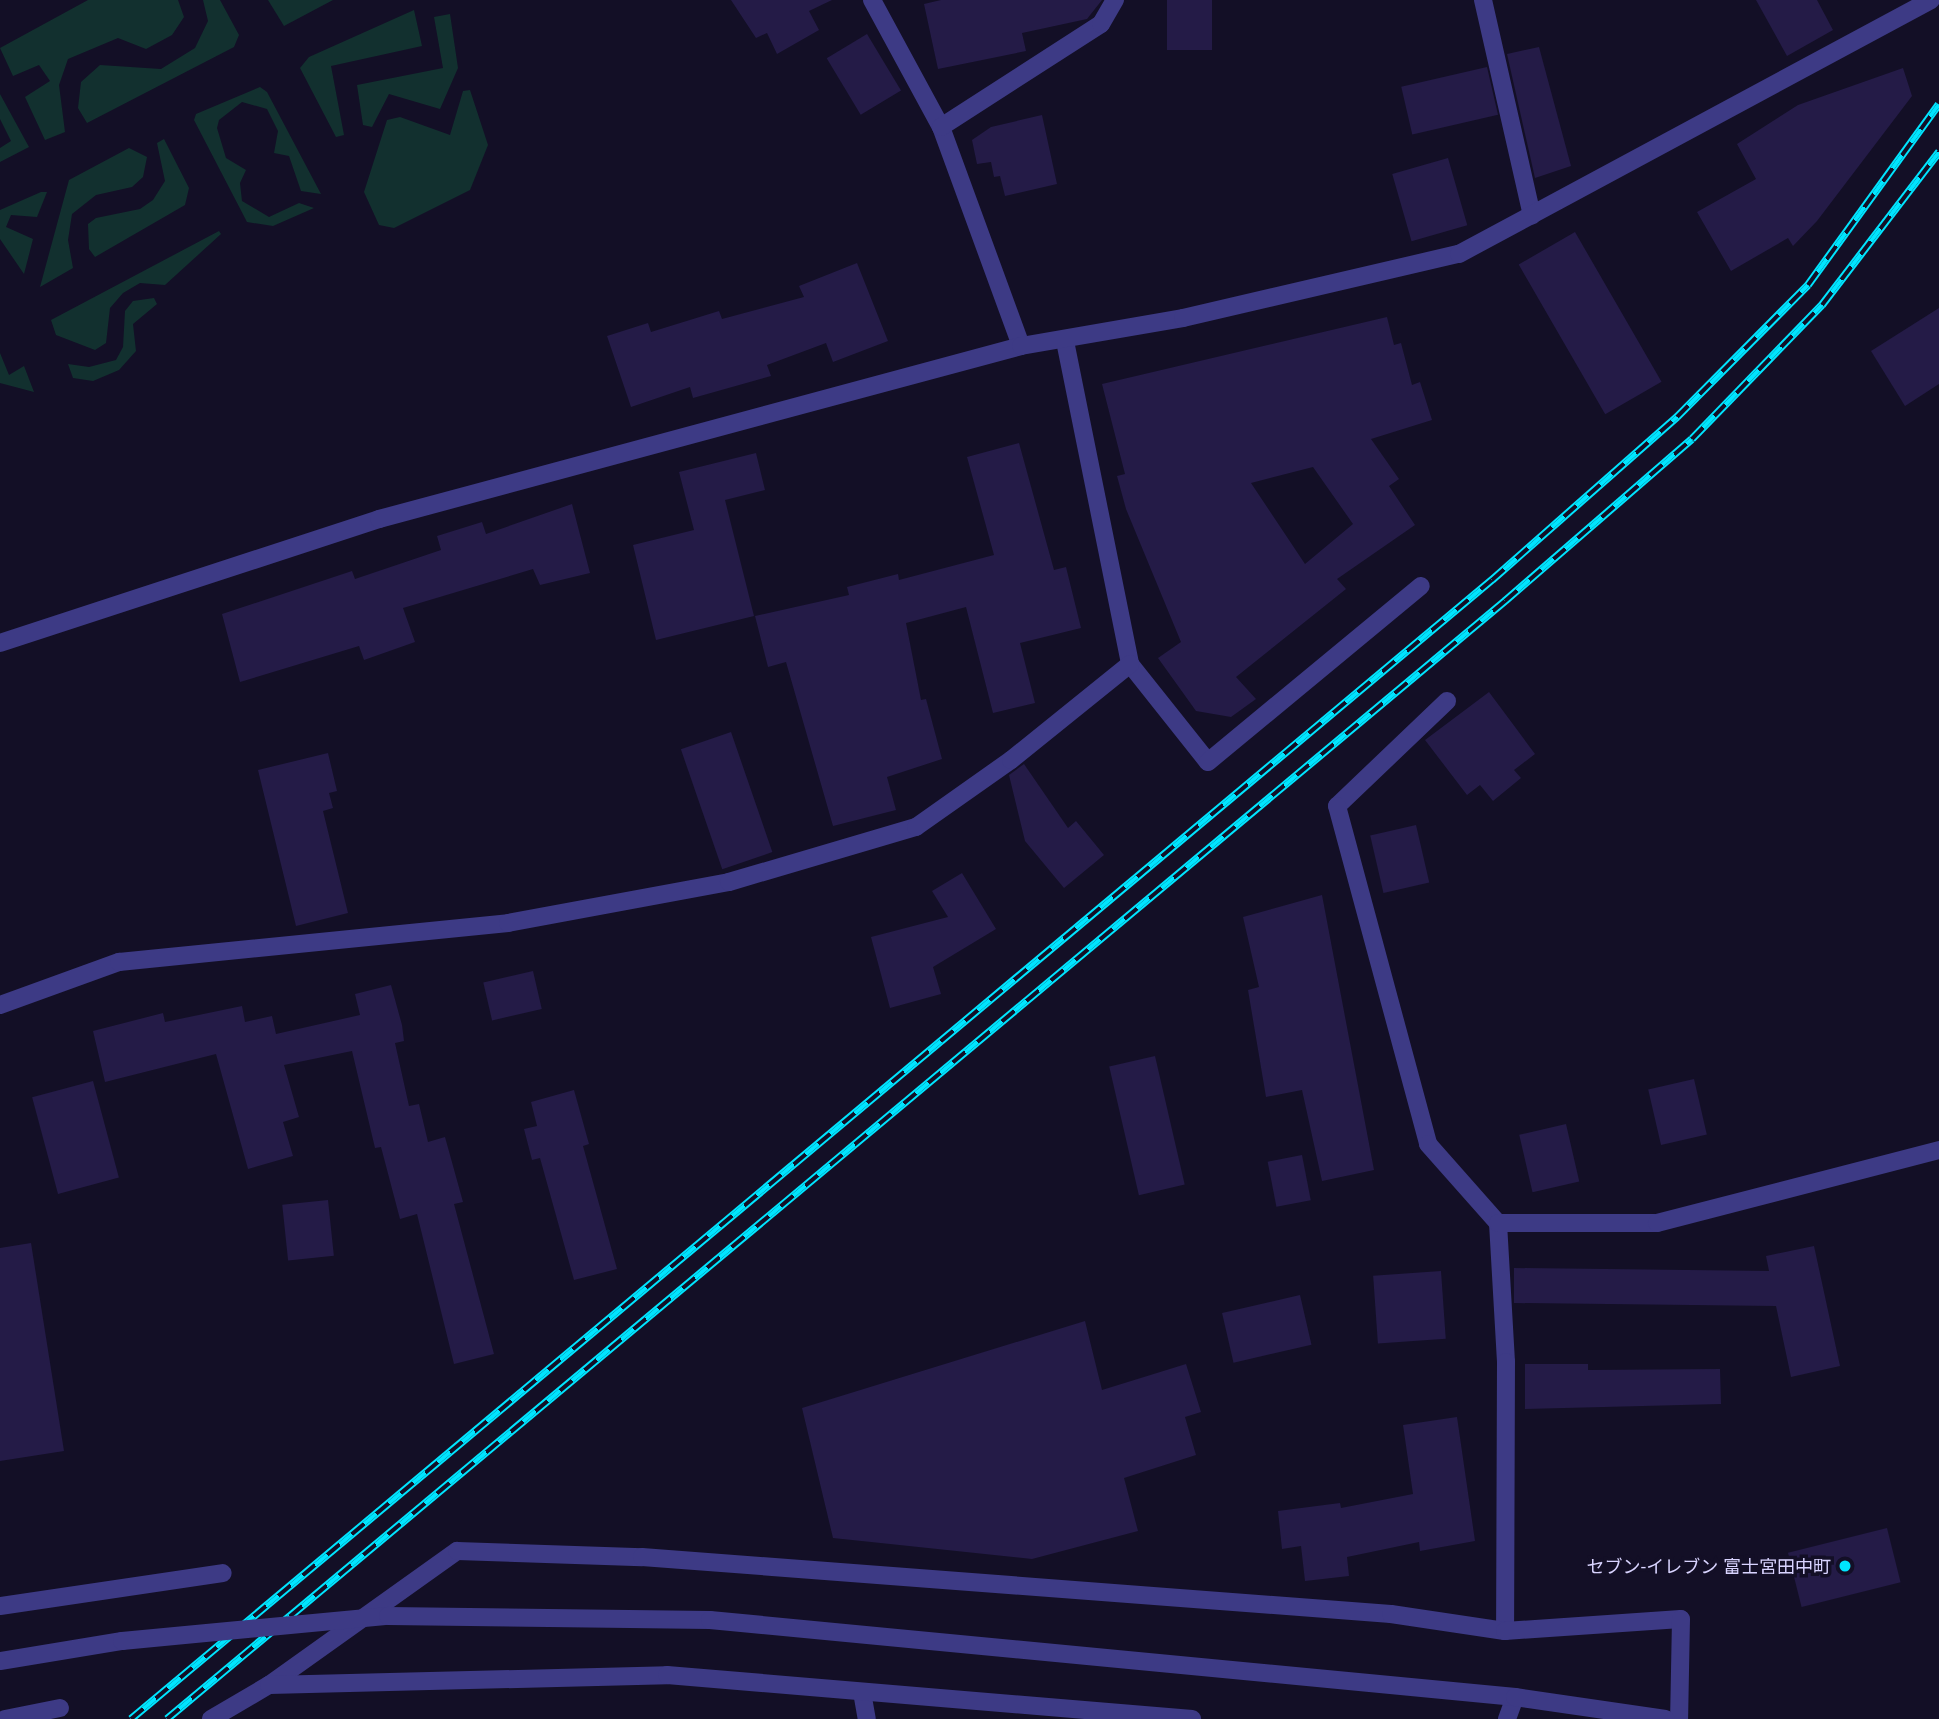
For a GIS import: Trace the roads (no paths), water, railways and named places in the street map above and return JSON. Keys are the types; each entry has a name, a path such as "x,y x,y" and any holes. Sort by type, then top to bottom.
{"street":[{"path":"872,0 941,127 1021,346"},
{"path":"941,127 1101,24 1115,0"},
{"path":"1483,0 1532,215"},
{"path":"0,643 379,519 1021,346 1065,341 1459,254 1931,0"},
{"path":"1065,341 1130,664 1208,762 1421,586"},
{"path":"0,1005 119,962 508,923 729,882 916,827 1011,760 1130,664"},
{"path":"1447,701 1337,806 1428,1144 1498,1223 1506,1362 1505,1632"},
{"path":"1498,1223 1657,1223 1939,1150"},
{"path":"211,1719 269,1685 457,1551 642,1557 1391,1614 1505,1632 1681,1619 1679,1719"},
{"path":"0,1606 223,1573"},
{"path":"0,1661 122,1642 388,1616 528,1614 710,1620 1515,1697 1665,1719"},
{"path":"269,1685 667,1675 1192,1719"},
{"path":"862,1692 867,1719"},
{"path":"1507,1719 1515,1697"},
{"path":"5,1719 60,1707"}],"railway":[{"path":"131,1719 1492,580 1677,417 1808,285 1939,104"},
{"path":"167,1719 1505,601 1692,439 1822,305 1939,152"}],"place":[{"name":"セブン-イレブン 富士宮田中町","path":"1845,1566"}]}
